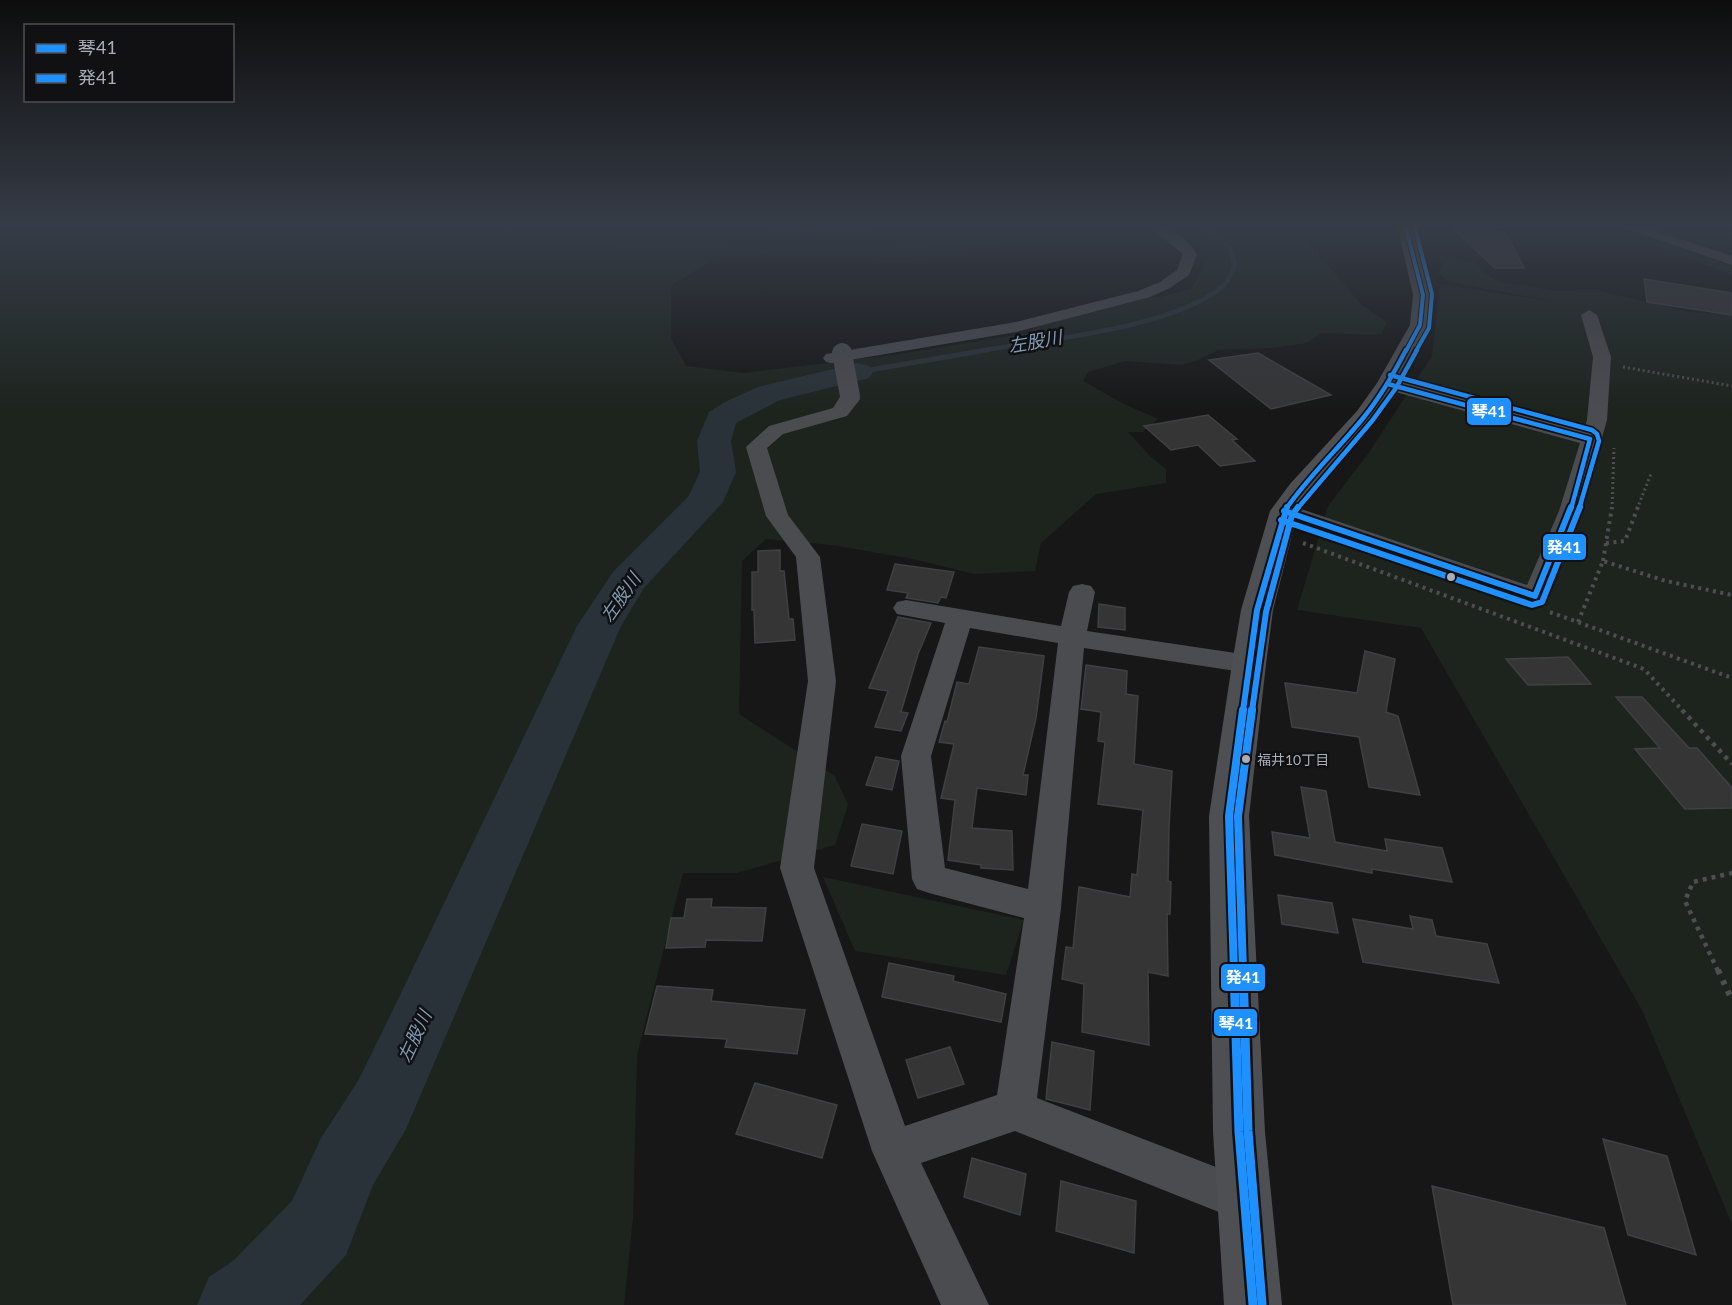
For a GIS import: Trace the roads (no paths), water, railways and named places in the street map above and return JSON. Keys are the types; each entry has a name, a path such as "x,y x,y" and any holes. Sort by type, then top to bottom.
{"main road":[{"path":"1253,1305 1239,1132 1230,816 1257,610 1293,527 1299,490 1365,416 1388,384 1420,325 1421,289"}],"street":[{"path":"965,1305 893,1151 797,868 822,681 808,557 777,516 756,447 776,430 840,412 851,399 837,356 1016,327 1156,289"},
{"path":"1293,527 1534,596 1570,511 1597,420 1602,357 1589,315"},
{"path":"1388,384 1590,439"},
{"path":"1015,1110 1043,908 1072,638 1082,592"},
{"path":"906,608 1158,652 1250,664"},
{"path":"960,618 916,756 929,879 1043,908"},
{"path":"893,1151 1015,1110 1244,1200"}],"waterway":[{"name":"左股川","path":"979,351 1072,337 1143,322 1203,300 1219,289"},
{"name":"左股川","path":"858,372 987,350"},
{"name":"左股川","path":"237,1305 261,1289 319,1228 346,1163 382,1105 599,626 628,581 704,502 718,472 714,441 721,419 752,401 786,388 858,372"}],"place":[{"name":"福井10丁目","path":"1246,759"}]}
